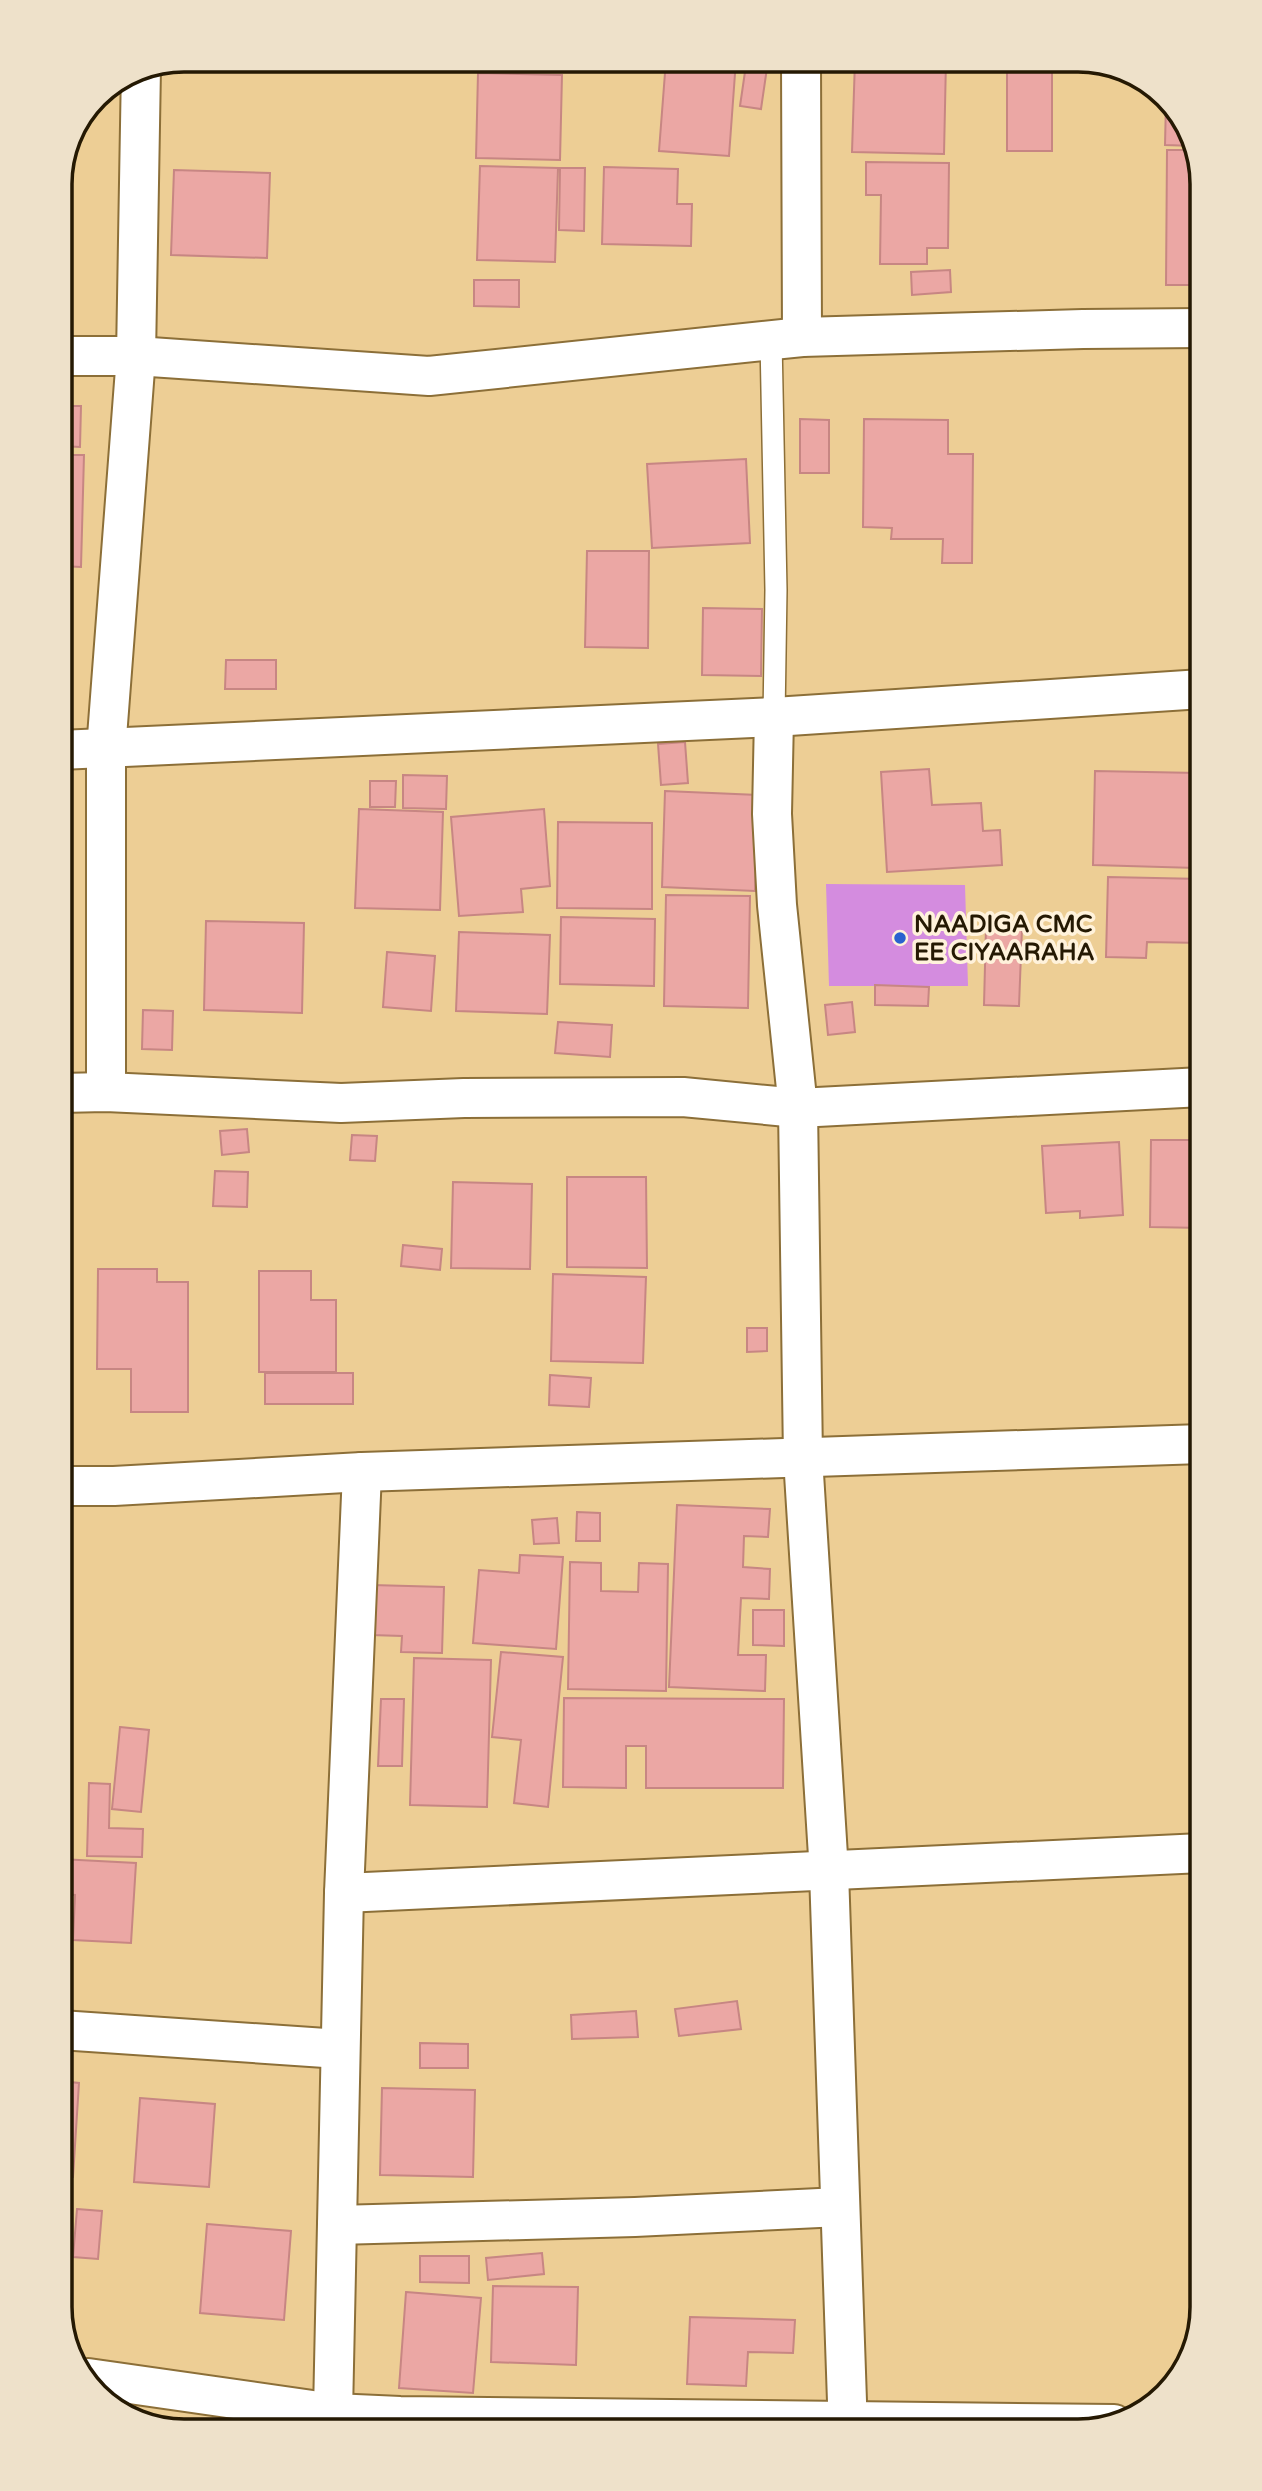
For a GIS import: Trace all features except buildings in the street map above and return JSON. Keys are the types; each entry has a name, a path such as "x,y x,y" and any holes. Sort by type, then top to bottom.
{"street":[{"path":"786,339 800,72"},
{"path":"106,1093 107,750 136,356 141,81"},
{"path":"72,356 136,356 429,376 786,339 1190,328"},
{"path":"72,750 774,717 1190,690"},
{"path":"774,717 772,814 777,905 798,1108 803,1458 829,1872 848,2419"},
{"path":"72,1093 341,1103 464,1098 683,1097 798,1108 1190,1088"},
{"path":"72,1486 362,1472 1190,1444"},
{"path":"333,2413 344,1893 362,1472"},
{"path":"344,1893 1190,1854"},
{"path":"72,2031 340,2049"},
{"path":"337,2225 635,2217 840,2207"},
{"path":"99,2380 333,2413 534,2419"}],"lane":[{"path":"774,717 786,339"}],"shaded area":[{"path":"826,884 965,885 968,986 829,986"}],"place":[{"name":"NAADIGA CMC EE CIYAARAHA","path":"900,938"}]}
